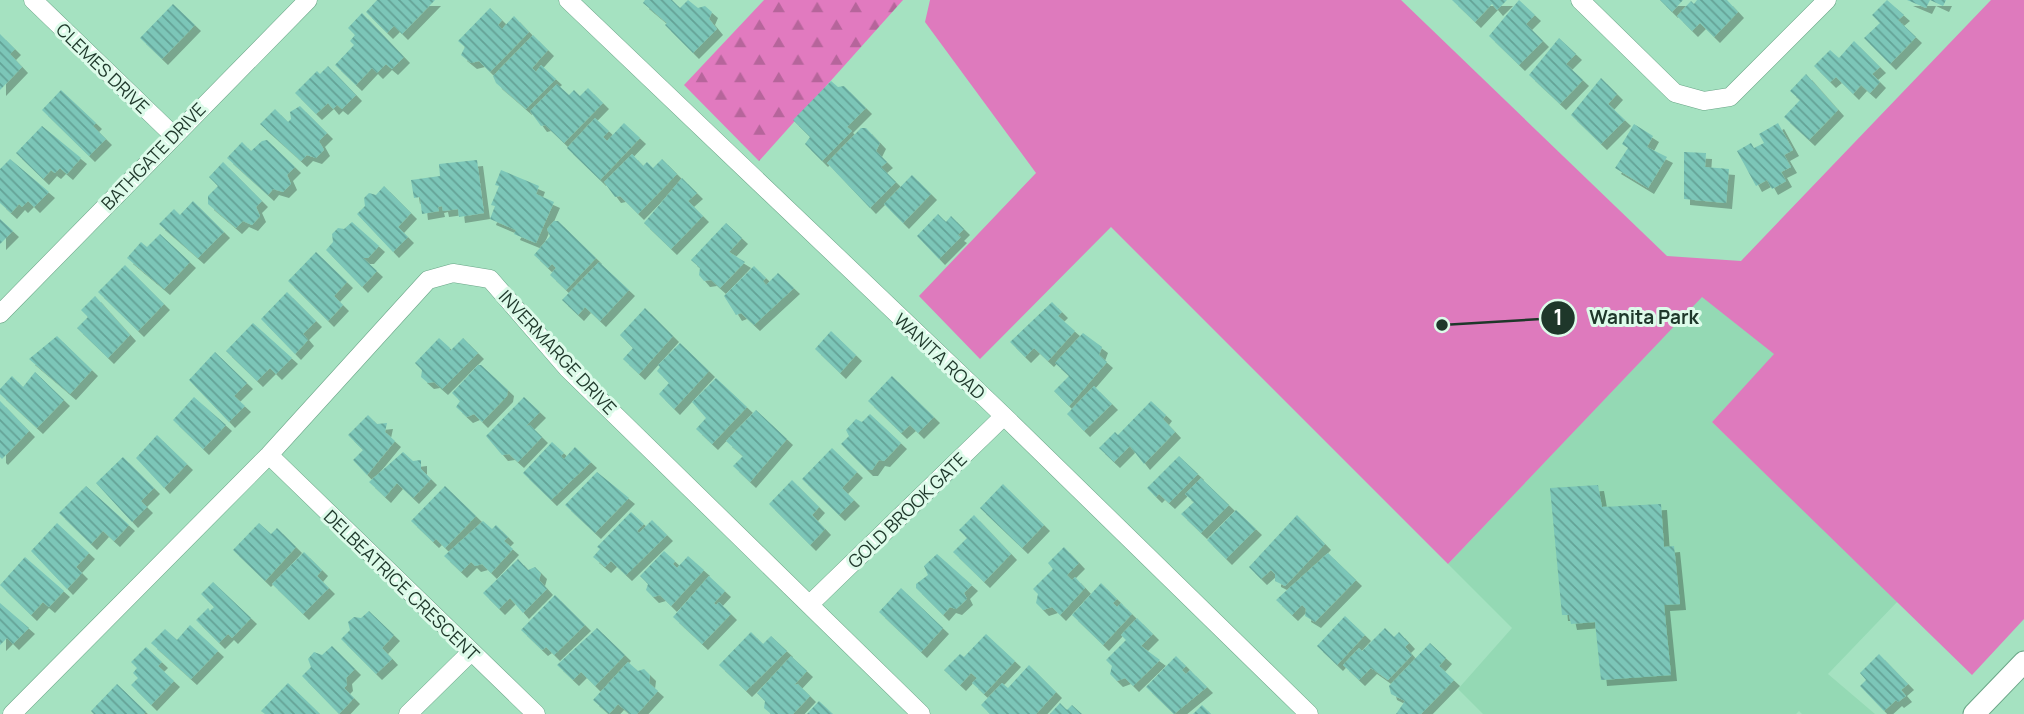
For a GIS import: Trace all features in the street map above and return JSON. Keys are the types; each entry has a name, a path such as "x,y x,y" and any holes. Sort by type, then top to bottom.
{"street":[{"name":"CLEMES DRIVE","path":"33,0 173,135"},
{"name":"BATHGATE DRIVE","path":"0,314 308,0"},
{"name":"WANITA ROAD","path":"568,0 1004,416 1309,714"},
{"path":"1580,0 1675,93 1704,101 1730,97 1827,0"},
{"name":"INVERMARGE DRIVE","path":"12,714 269,454 428,280 453,273 490,279 568,369 921,714"},
{"name":"GOLD BROOK GATE","path":"810,604 1004,416"},
{"name":"DELBEATRICE CRESCENT","path":"269,454 536,714"},
{"path":"408,714 471,652"},
{"path":"1975,714 2024,662"}],"shaded area":[{"path":"930,0 1401,0 1667,256 1741,261 1991,0 2024,0 2024,619 1972,675 1712,422 1774,354 1702,297 1448,564 1111,227 980,359 919,296 1036,173 925,22"},
{"path":"1702,296 1775,354 1712,422 1898,601 1828,674 1875,714 1802,714 1799,711 1796,714 1483,714 1458,689 1512,628 1448,564"}],"green space":[{"path":"764,0 903,0 759,161 684,85"}],"building":[{"path":"377,0 435,0 402,34 394,26 387,33 366,12"},
{"path":"645,0 672,0 680,8 688,0 698,8 705,6 712,12 709,19 717,29 693,53 665,25 667,23 643,3"},
{"path":"1452,0 1507,0 1497,10 1492,4 1475,22"},
{"path":"1519,0 1535,15 1526,24 1543,41 1519,65 1489,36"},
{"path":"1660,0 1683,0 1672,12"},
{"path":"1697,0 1727,0 1738,12 1714,37 1700,23 1692,31 1677,16 1691,1 1694,4"},
{"path":"1887,0 1904,15 1898,20 1916,37 1890,64 1864,38 1880,23 1872,15"},
{"path":"1907,0 1930,0 1926,8"},
{"path":"1930,0 1946,0 1943,6"},
{"path":"173,4 195,25 162,59 140,38"},
{"path":"490,8 502,20 498,25 502,29 514,16 529,32 490,72 479,61 471,63 461,55 465,47 458,41"},
{"path":"362,13 404,57 392,69 386,64 377,73 372,68 356,85 335,65 354,45 350,41 355,35 348,28"},
{"path":"0,34 15,49 10,54 22,67 0,90"},
{"path":"533,35 548,50 532,68 536,72 541,65 556,79 526,109 496,83 493,76"},
{"path":"1559,38 1576,54 1566,64 1583,80 1560,104 1529,75"},
{"path":"1854,41 1880,67 1872,74 1880,82 1870,93 1861,85 1853,94 1836,77 1830,82 1814,66 1830,50 1839,58"},
{"path":"328,66 356,95 342,109 337,105 333,109 328,103 316,114 295,93 317,71 320,74"},
{"path":"1806,74 1838,110 1809,140 1784,117 1800,100 1790,91"},
{"path":"1601,78 1617,94 1608,104 1625,120 1601,144 1571,115"},
{"path":"831,81 838,87 844,86 866,108 847,127 852,131 822,161 805,144 810,137 793,120"},
{"path":"557,84 569,95 574,90 580,96 588,88 603,103 564,143 545,125 541,126 530,111"},
{"path":"61,90 96,123 93,126 106,139 89,156 42,110"},
{"path":"300,106 327,133 319,141 324,150 316,158 307,155 301,161 260,124 275,109 288,122 291,119 290,112"},
{"path":"595,118 609,131 603,137 607,141 624,123 640,138 600,180 567,148"},
{"path":"1778,123 1793,150 1784,155 1791,167 1781,172 1786,181 1772,189 1767,180 1756,186 1737,151 1751,143 1754,148 1764,143 1759,134"},
{"path":"1634,124 1653,136 1647,147 1667,157 1648,188 1615,168 1628,148 1622,144"},
{"path":"42,126 81,158 67,174 60,168 55,173 51,170 43,179 16,153"},
{"path":"861,128 866,128 880,143 876,151 887,162 881,167 896,182 870,208 827,163"},
{"path":"267,140 295,167 287,175 291,184 283,192 273,189 268,195 227,158 242,142 251,151"},
{"path":"1684,152 1706,153 1705,167 1729,169 1726,203 1684,199"},
{"path":"632,154 643,166 647,162 653,168 662,159 677,174 638,214 620,196 615,197 604,182"},
{"path":"10,159 49,192 34,207 28,201 22,207 19,204 11,213 0,203 0,169"},
{"path":"477,160 484,213 459,217 458,209 443,211 442,206 438,207 439,211 422,214 420,197 414,198 411,180 440,176 439,164"},
{"path":"223,162 262,201 256,207 260,216 252,225 243,221 236,228 208,204 208,196 218,186 209,177"},
{"path":"501,170 539,186 536,194 554,202 536,243 514,234 516,230 490,219 495,206 491,205 499,186 495,185"},
{"path":"912,175 931,194 903,223 884,204"},
{"path":"682,178 697,193 688,201 703,216 671,249 644,223"},
{"path":"384,186 411,213 398,227 408,237 393,252 357,214 365,206 364,198 369,193 376,195"},
{"path":"193,201 224,232 198,258 159,224 174,209 180,215"},
{"path":"938,214 946,222 951,216 964,229 958,235 961,237 939,259 917,236"},
{"path":"0,219 13,231 0,244"},
{"path":"554,221 558,221 596,258 566,290 550,275 556,268 552,264 548,268 534,255 550,236 547,229"},
{"path":"352,222 379,246 368,258 363,258 377,271 362,287 326,250 333,242 332,234"},
{"path":"726,223 742,238 729,252 745,262 720,288 711,280 704,281 699,275 700,268 691,260"},
{"path":"160,234 190,262 164,289 127,258 141,242 147,247"},
{"path":"316,252 347,282 334,296 343,305 328,321 288,281"},
{"path":"599,262 629,290 600,321 585,307 578,315 562,300"},
{"path":"125,265 164,304 138,331 98,292"},
{"path":"754,266 766,278 763,281 766,285 778,273 794,288 754,325 741,313 736,315 724,296"},
{"path":"287,292 316,321 303,334 308,340 295,354 261,319"},
{"path":"95,296 130,335 108,358 77,328 88,317 81,310"},
{"path":"1052,302 1062,312 1058,316 1075,331 1048,361 1034,348 1025,357 1010,342"},
{"path":"645,308 673,336 639,374 623,359 633,348 620,335"},
{"path":"253,323 292,358 276,374 270,368 257,381 226,351"},
{"path":"831,331 856,355 840,373 815,349"},
{"path":"1083,333 1102,347 1099,355 1107,362 1069,406 1054,391 1069,376 1055,363"},
{"path":"57,336 92,370 70,394 29,359"},
{"path":"439,338 450,348 449,352 463,338 478,353 442,389 434,382 428,383 421,377 422,370 415,363"},
{"path":"680,343 709,371 674,409 659,394 669,383 657,371 660,367 658,365"},
{"path":"215,352 247,383 234,396 245,406 229,422 189,380"},
{"path":"478,365 508,390 507,396 482,422 474,414 467,417 456,407 460,401 452,393"},
{"path":"35,372 64,400 37,428 0,394 0,389 12,376 23,387"},
{"path":"892,376 934,417 918,433 910,425 901,433 868,401"},
{"path":"716,378 747,407 712,444 696,429 706,418 692,402"},
{"path":"1094,386 1112,404 1084,431 1067,414"},
{"path":"194,397 226,425 203,449 173,420"},
{"path":"524,397 540,412 526,426 530,425 542,437 518,462 509,454 502,455 486,436"},
{"path":"0,401 29,431 2,459 0,457"},
{"path":"1151,401 1166,415 1163,419 1175,432 1144,464 1130,446 1114,462 1099,448 1115,432 1118,435"},
{"path":"756,410 787,439 750,482 733,466 743,456 726,441"},
{"path":"870,414 901,443 884,461 879,460 872,470 867,470 841,444 849,436 846,430 856,419 862,422"},
{"path":"368,415 377,424 387,423 385,432 395,441 367,475 353,460 363,450 348,435"},
{"path":"157,435 187,464 164,488 136,458"},
{"path":"552,442 564,453 561,456 564,459 575,447 591,462 551,500 523,473"},
{"path":"832,448 857,472 842,488 854,500 839,515 802,479"},
{"path":"403,452 413,461 421,460 421,469 431,479 413,498 397,483 385,497 369,482"},
{"path":"1179,456 1198,474 1169,503 1159,494 1156,497 1147,488"},
{"path":"123,457 154,488 141,501 147,507 132,522 96,483"},
{"path":"597,472 629,498 595,533 565,505"},
{"path":"1201,478 1229,505 1201,533 1181,514 1194,502 1185,494"},
{"path":"792,480 819,507 812,515 825,529 810,545 769,504"},
{"path":"1003,484 1044,525 1022,548 980,508"},
{"path":"1598,485 1602,507 1661,504 1664,547 1674,546 1680,604 1664,605 1671,675 1601,680 1595,622 1571,624 1569,615 1562,615 1550,488"},
{"path":"86,486 129,525 114,541 103,531 91,544 59,513"},
{"path":"445,486 476,516 445,548 436,539 433,542 411,521"},
{"path":"1236,510 1256,529 1226,559 1207,540"},
{"path":"631,512 644,524 637,531 639,533 652,520 667,535 626,575 611,561 605,567 593,557 600,549 597,547"},
{"path":"974,515 1011,554 984,582 953,552 967,538 959,530"},
{"path":"1297,515 1325,544 1285,586 1275,581 1275,574 1271,570 1261,579 1249,567"},
{"path":"483,521 492,529 496,525 508,537 504,541 513,549 491,573 482,564 475,566 471,562 461,572 444,556"},
{"path":"57,523 89,553 76,567 82,573 67,589 31,551"},
{"path":"259,523 271,534 277,528 296,547 265,581 233,550"},
{"path":"1064,547 1079,563 1067,575 1072,580 1075,577 1085,588 1060,615 1052,607 1043,610 1036,603 1038,594 1033,589 1053,569 1048,563"},
{"path":"664,551 675,561 673,564 677,568 688,556 704,570 671,606 660,595 653,597 646,590 648,584 640,576"},
{"path":"304,552 322,570 317,576 329,588 303,614 272,584"},
{"path":"1328,553 1356,580 1315,622 1305,616 1306,609 1302,605 1292,615 1276,600"},
{"path":"937,554 972,585 964,593 967,599 956,609 950,607 943,615 916,588 916,584 928,575 924,566"},
{"path":"25,557 64,591 49,607 43,602 31,615 0,585"},
{"path":"518,559 528,570 535,567 541,573 539,580 547,589 523,613 510,598 499,609 483,593"},
{"path":"709,576 725,591 714,603 716,605 719,602 731,614 702,644 673,617"},
{"path":"213,582 251,618 232,638 228,634 219,643 196,620 208,608 210,611 214,607 201,594"},
{"path":"1101,583 1117,599 1113,603 1117,607 1121,603 1132,614 1103,645 1072,615"},
{"path":"901,588 943,628 921,652 879,612"},
{"path":"555,595 585,625 554,655 546,647 542,650 521,630"},
{"path":"0,603 29,628 13,644 7,638 0,645"},
{"path":"369,611 394,635 382,648 392,659 376,674 341,639 350,630 348,622 354,617 361,618"},
{"path":"1345,616 1365,635 1337,665 1317,646"},
{"path":"1137,618 1153,634 1141,646 1160,660 1133,686 1125,678 1117,681 1110,674 1112,666 1106,660 1126,640 1121,635"},
{"path":"190,625 218,651 191,679 151,643 165,629 177,640"},
{"path":"597,628 625,655 595,686 581,672 573,680 557,665"},
{"path":"1385,628 1394,637 1399,632 1409,643 1405,647 1412,655 1388,680 1371,668 1359,680 1343,665 1359,648 1362,651"},
{"path":"751,632 763,644 771,636 787,651 746,691 719,665"},
{"path":"986,634 1015,661 984,694 972,683 977,678 971,673 960,685 944,670 960,654 964,657"},
{"path":"1430,643 1446,658 1439,666 1454,680 1421,714 1396,714 1405,701 1391,694 1389,686"},
{"path":"332,646 355,669 346,678 347,685 344,688 354,698 339,714 302,676 311,667 308,659 314,652 322,655"},
{"path":"146,647 162,662 158,666 174,681 151,705 131,685 138,678 133,673 137,668 131,662"},
{"path":"1879,654 1908,684 1901,690 1906,696 1898,702 1896,700 1884,711 1860,686 1866,680 1860,673"},
{"path":"791,656 807,671 794,685 798,684 810,696 793,714 771,714 764,708 765,701 757,693"},
{"path":"1176,656 1186,666 1182,670 1186,674 1190,670 1207,687 1174,714 1146,687"},
{"path":"628,662 638,671 644,669 650,675 649,683 658,691 637,714 630,714 618,704 609,714 593,700"},
{"path":"1029,665 1056,692 1036,714 990,714 981,705 1002,683 1008,688"},
{"path":"288,683 320,714 265,714 261,711"},
{"path":"117,684 146,712 144,714 94,714 91,711"},
{"path":"819,701 833,714 807,714"},
{"path":"1060,703 1067,710 1072,705 1082,714 1050,714"},
{"path":"1202,705 1211,714 1193,714"}],"place":[{"name":"Wanita Park","path":"1442,325"}]}
